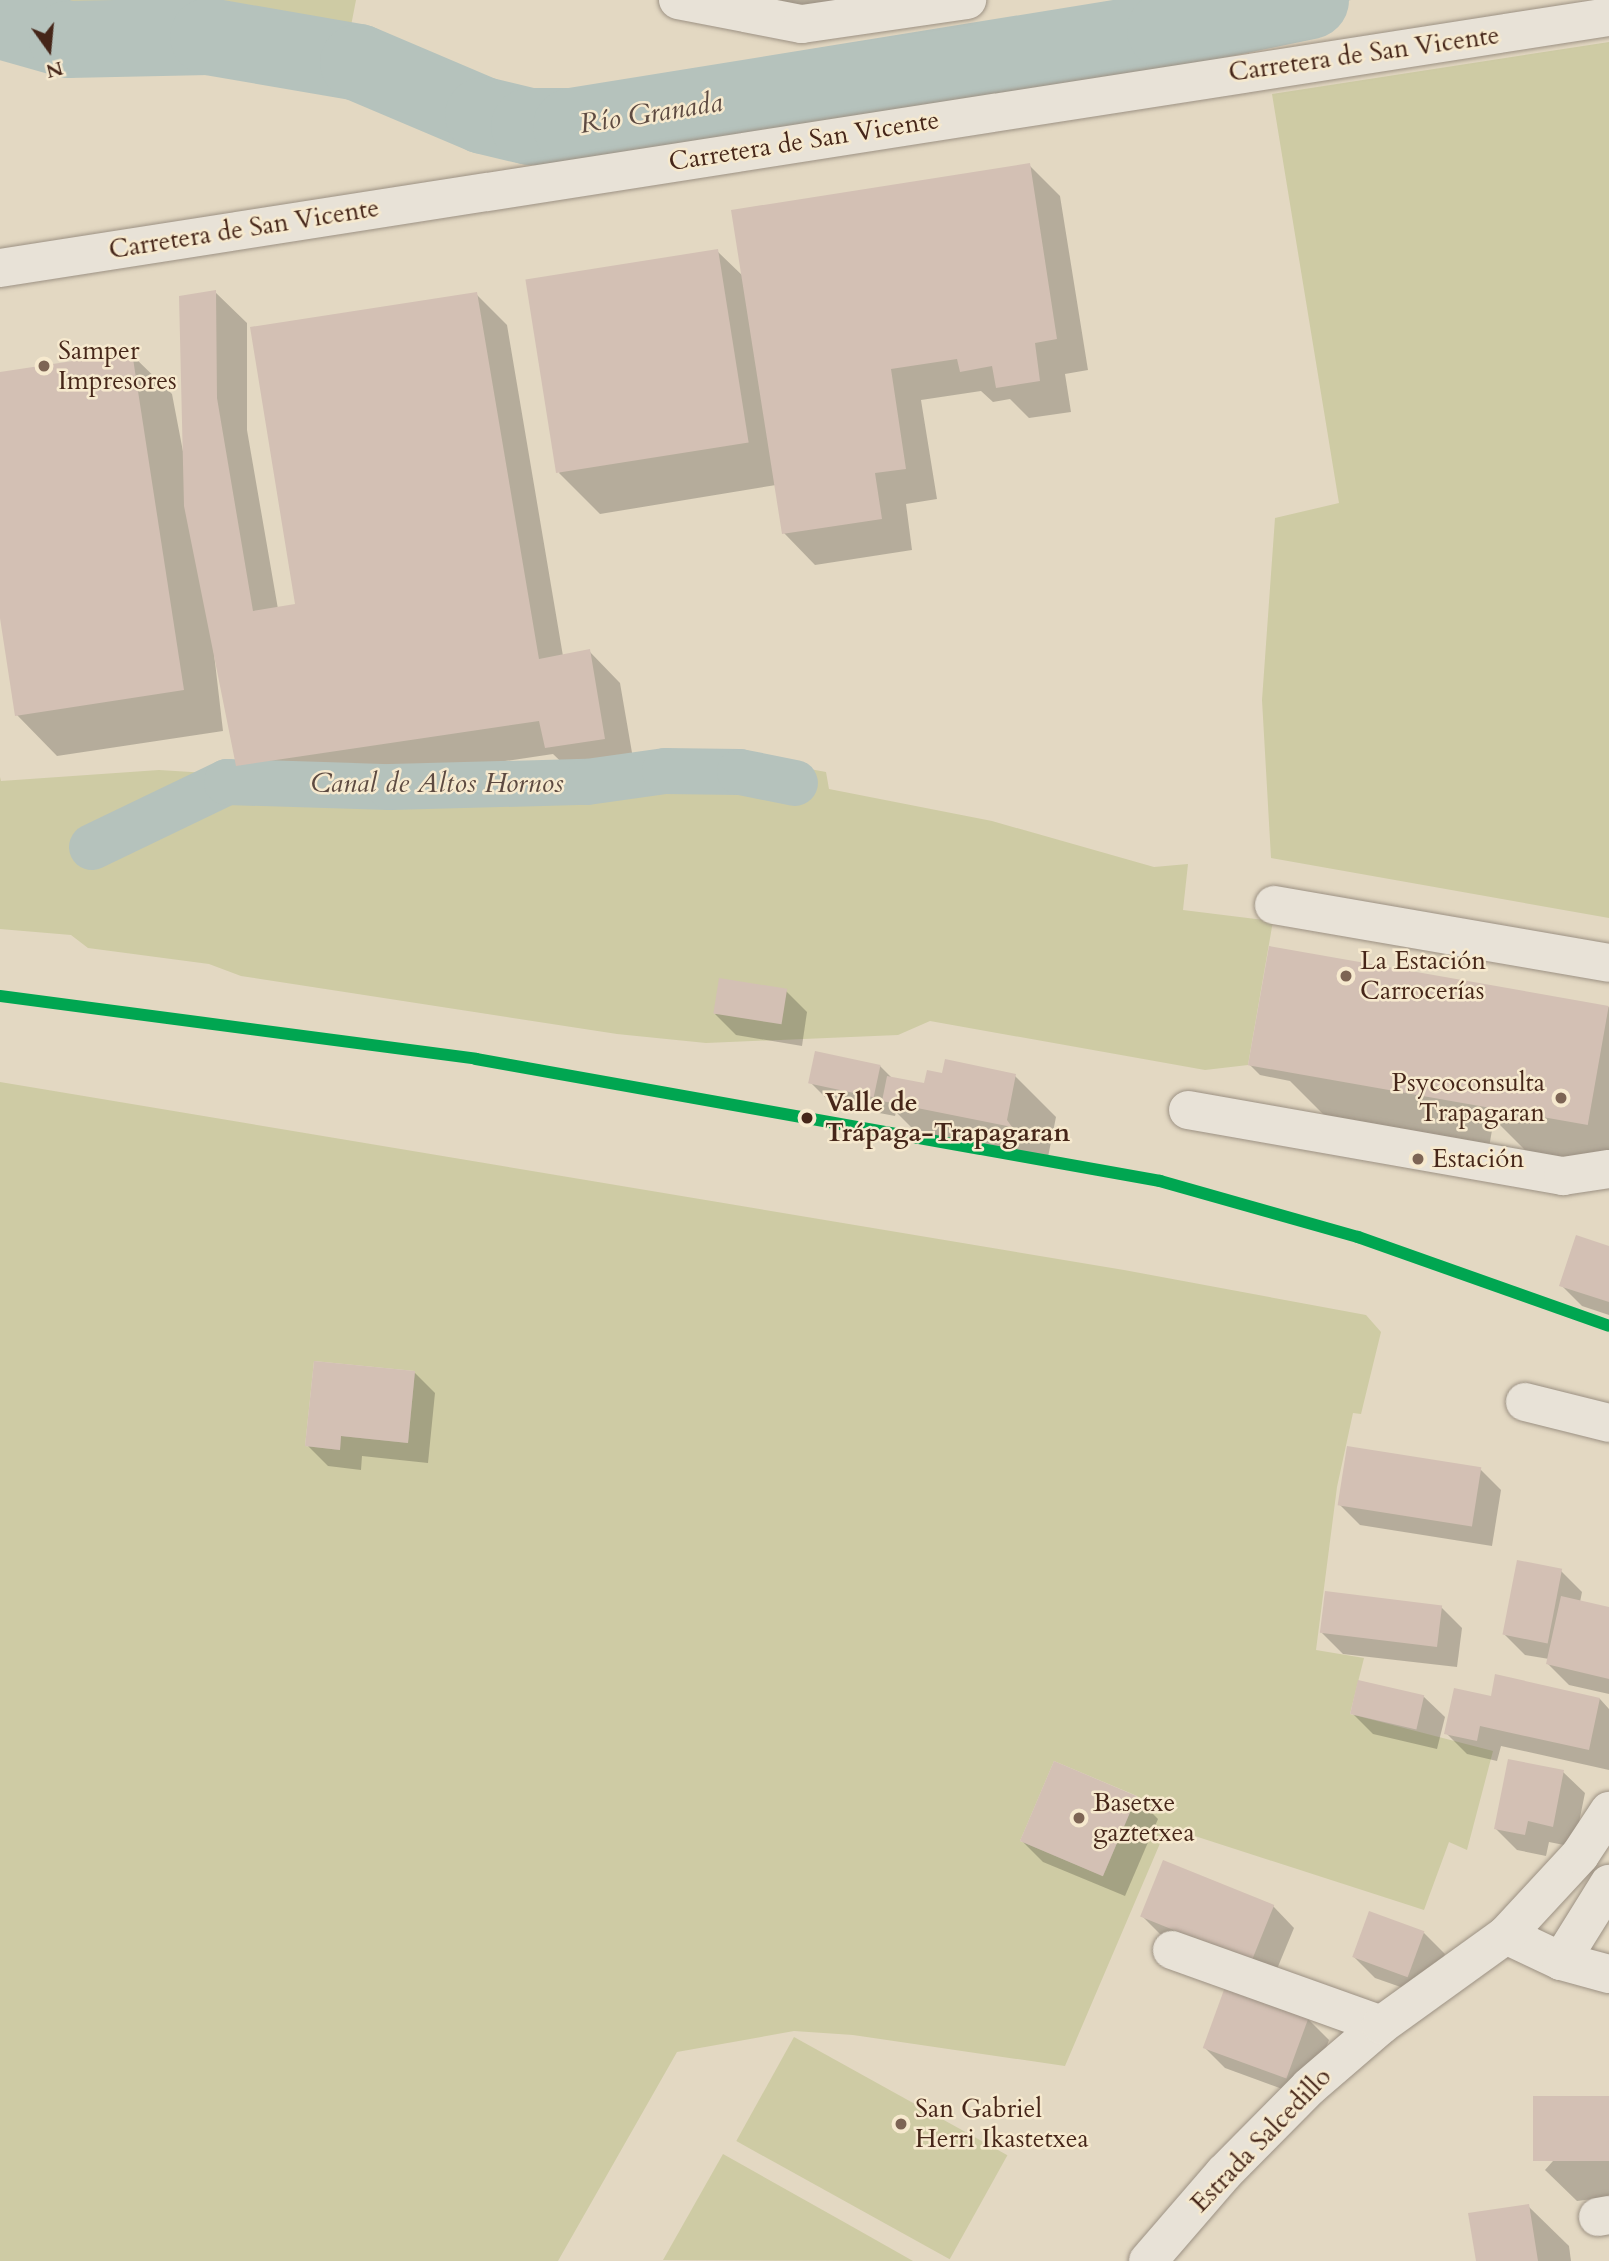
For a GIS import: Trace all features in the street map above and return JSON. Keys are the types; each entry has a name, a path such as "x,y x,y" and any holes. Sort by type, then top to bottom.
{"street":[{"path":"678,0 803,24 967,0"},
{"name":"Carretera de San Vicente","path":"0,268 1609,18"},
{"path":"1274,905 1609,963"},
{"path":"1188,1110 1563,1176 1609,1168"},
{"path":"1525,1402 1609,1423"},
{"name":"Estrada Salcedillo","path":"1149,2261 1267,2127 1381,2025 1506,1935 1580,1855 1609,1811"},
{"path":"1561,1961 1609,1884"},
{"path":"1506,1935 1561,1961 1609,1974"},
{"path":"1172,1950 1381,2025"}],"shaded area":[{"path":"46,0 356,0 350,31 183,12 80,10"},
{"path":"1252,0 1351,0 1210,33 1127,32"},
{"path":"1609,42 1609,918 1271,858 1262,700 1275,518 1339,503 1272,94"},
{"path":"637,759 761,760 826,772 829,789 992,821 1154,867 1188,864 1183,910 1273,921 1248,1065 1205,1070 930,1021 898,1035 706,1043 617,1034 241,976 209,964 88,948 71,935 0,929 0,777 1,781 159,770 305,779 471,780 542,776"},
{"path":"0,1082 1124,1270 1366,1315 1381,1332 1361,1414 1353,1413 1337,1487 1316,1650 1364,1658 1350,1714 1493,1751 1467,1850 1449,1842 1424,1910 1167,1827 1065,2066 853,2035 794,2031 677,2052 558,2261 0,2261","holes":["314,1361 415,1371 408,1443 341,1436 340,1450 305,1446","1054,1761 1137,1796 1103,1876 1020,1841"]},
{"path":"794,2037 1007,2155 950,2259 736,2141"},
{"path":"723,2154 844,2222 913,2261 663,2260"}],"building":[{"path":"1030,163 1057,339 1035,343 1040,381 996,388 992,366 960,372 957,359 891,369 906,469 875,473 882,519 782,534 731,210"},
{"path":"718,249 749,443 556,473 525,280"},
{"path":"216,290 217,398 253,611 295,604 250,327 477,292 539,659 590,649 605,739 545,748 539,721 236,766 184,506 179,296"},
{"path":"132,352 184,690 15,716 0,618 0,372"},
{"path":"1269,946 1609,1006 1588,1125 1248,1065"},
{"path":"719,978 787,989 782,1024 713,1014"},
{"path":"815,1051 881,1065 874,1097 808,1083"},
{"path":"945,1059 1016,1074 1007,1120 1012,1127 882,1101 887,1076 924,1083 927,1070 942,1073"},
{"path":"1576,1235 1609,1246 1609,1302 1559,1286"},
{"path":"314,1361 415,1371 408,1443 341,1436 340,1450 305,1446"},
{"path":"1347,1446 1481,1467 1472,1527 1338,1505"},
{"path":"1517,1560 1562,1569 1548,1643 1502,1635"},
{"path":"1325,1591 1442,1605 1437,1647 1320,1633"},
{"path":"1561,1596 1609,1607 1609,1679 1546,1664"},
{"path":"1495,1674 1600,1698 1589,1750 1480,1726 1477,1741 1444,1734 1454,1688 1491,1696"},
{"path":"1358,1680 1424,1695 1416,1729 1350,1714"},
{"path":"1508,1759 1564,1770 1553,1827 1528,1821 1525,1835 1494,1829"},
{"name":"Basetxe gaztetxea","path":"1054,1761 1137,1796 1103,1876 1020,1841"},
{"path":"1163,1860 1274,1905 1251,1962 1140,1917"},
{"path":"1369,1911 1424,1931 1408,1977 1352,1957"},
{"path":"1225,1987 1309,2017 1286,2079 1203,2048"},
{"path":"1533,2096 1609,2096 1609,2161 1533,2161"},
{"path":"1529,2204 1538,2261 1476,2261 1468,2213"}],"waterway":[{"name":"Río Granada","path":"0,20 67,39 208,36 358,62 483,115 529,126 571,126 1165,30 1310,0"},
{"name":"Canal de Altos Hornos","path":"92,847 227,782 390,787 587,782 665,771 740,772 795,783"}],"transit line":[{"path":"0,996 476,1059 1160,1181 1358,1237 1609,1326"}],"place":[{"name":"Samper Impresores","path":"44,366"},
{"name":"La Estación Carrocerías","path":"1346,976"},
{"name":"Psycoconsulta Trapagaran","path":"1561,1098"},
{"name":"Valle de Trápaga-Trapagaran","path":"807,1118"},
{"name":"Estación","path":"1418,1159"},
{"name":"Basetxe gaztetxea","path":"1079,1818"},
{"name":"San Gabriel Herri Ikastetxea","path":"901,2124"}]}
